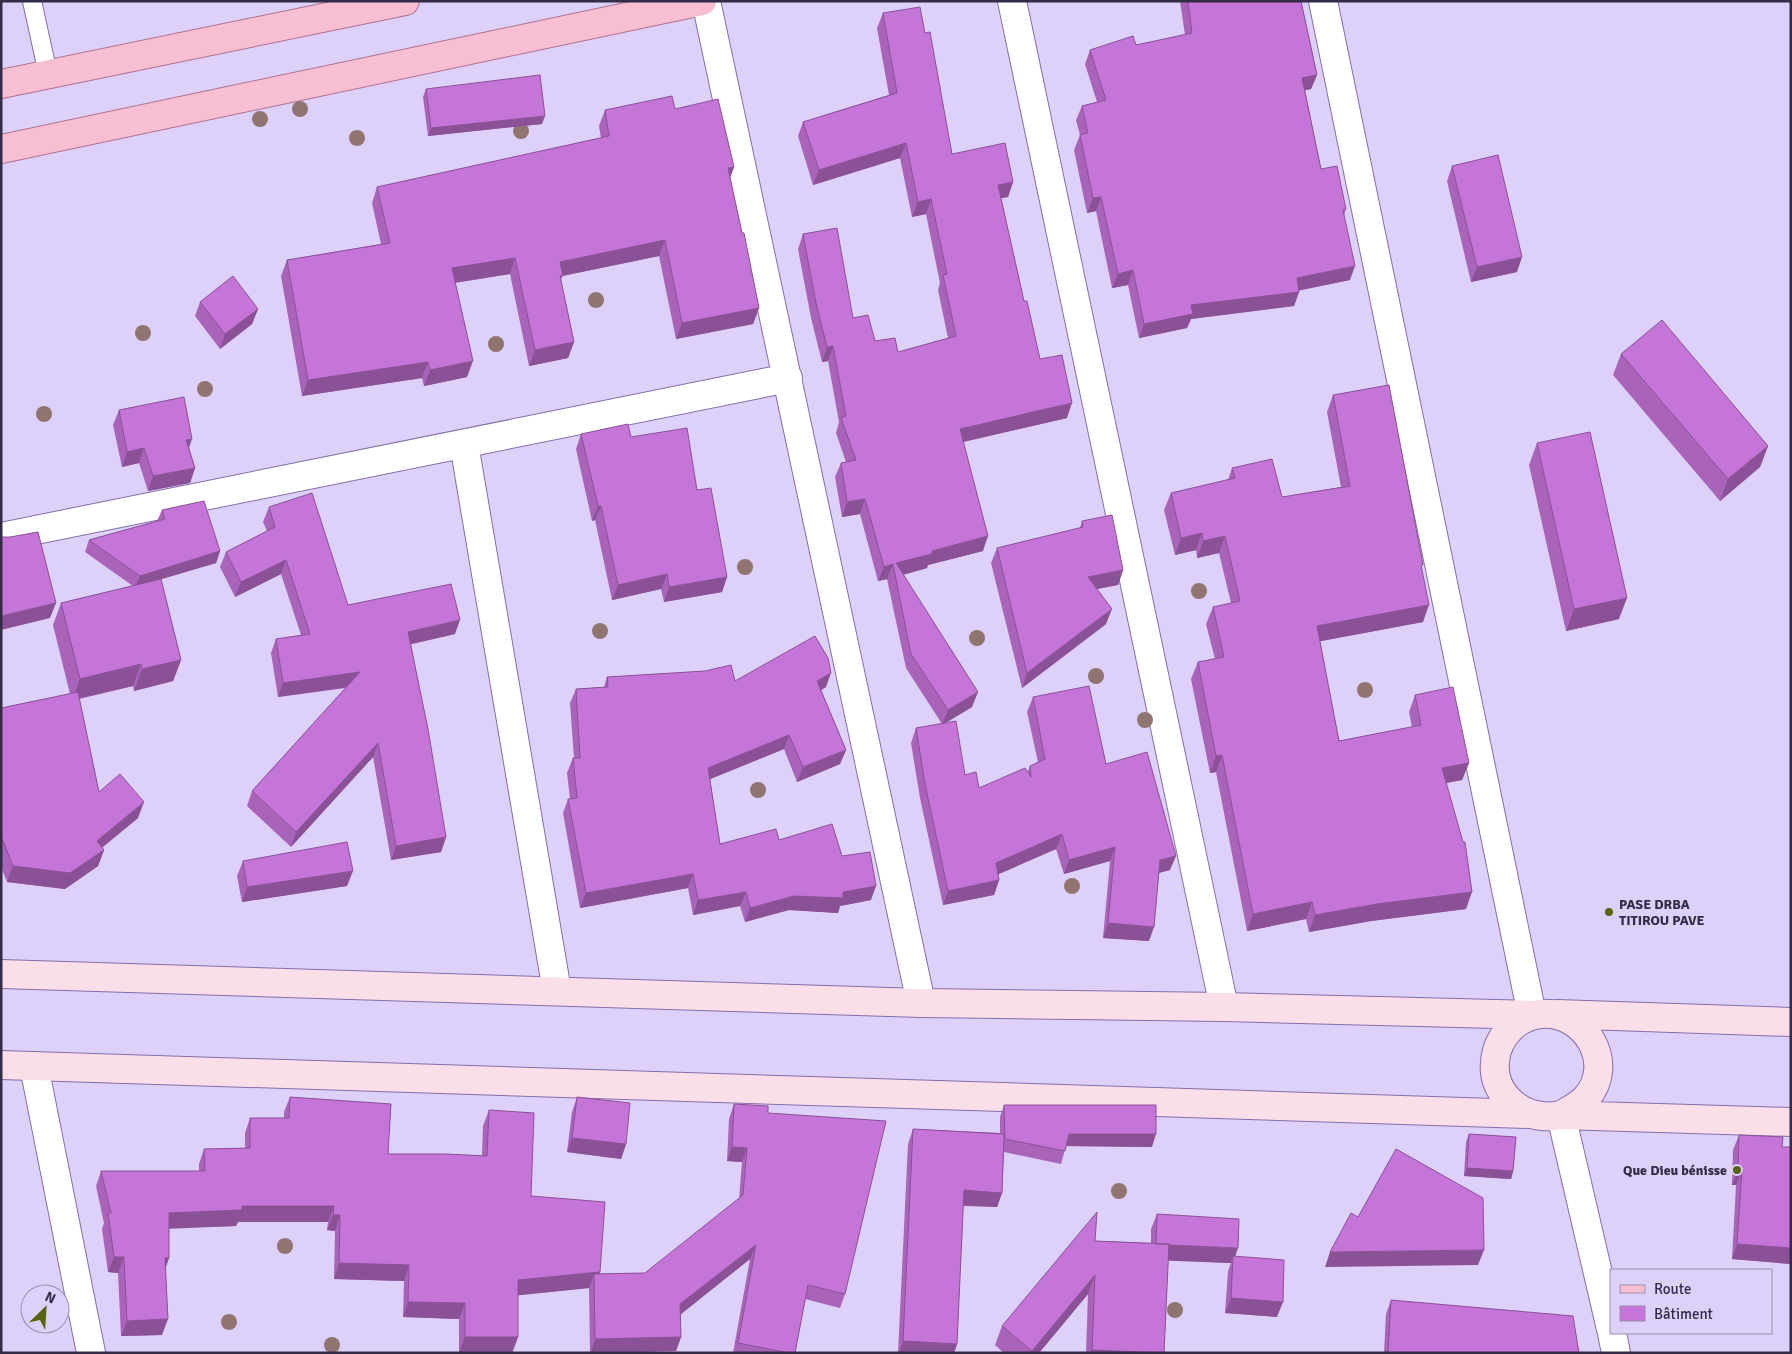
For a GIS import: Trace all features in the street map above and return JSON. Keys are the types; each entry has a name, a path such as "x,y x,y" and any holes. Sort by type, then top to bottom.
{"main road":[{"path":"1,84 405,1"},
{"path":"1,149 702,1"}],"street":[{"path":"706,1 921,1003"},
{"path":"1012,1 1224,1007"},
{"path":"1323,1 1540,1014"},
{"path":"1,537 788,378"},
{"path":"464,444 557,991"},
{"path":"1,974 921,1003 1224,1007 1791,1022"},
{"path":"1529,1114 1515,1106 1504,1094 1496,1079 1495,1063 1497,1047 1505,1033 1517,1022 1540,1014 1564,1016 1578,1024 1589,1036 1596,1051 1598,1066 1595,1082 1587,1097 1575,1108 1561,1115"},
{"path":"1,1066 1529,1114 1544,1117 1561,1115 1791,1122"},
{"path":"34,1066 91,1353"},
{"path":"1561,1115 1610,1325"},
{"path":"1612,1334 1616,1353"}],"lane":[{"path":"32,1 48,74"}],"building":[{"path":"1188,1 1301,1 1317,75 1302,78 1321,169 1337,166 1346,209 1343,210 1355,266 1297,278 1299,292 1191,305 1193,314 1144,324 1133,270 1118,274 1101,197 1093,198 1080,135 1088,133 1082,106 1106,100 1090,50 1133,36 1136,45 1192,33"},
{"path":"920,7 925,33 930,32 952,154 1005,143 1013,182 998,185 1024,301 1027,301 1040,359 1062,355 1072,403 960,429 988,536 932,551 932,554 896,563 978,692 948,710 911,654 893,564 884,567 865,499 847,502 841,463 856,460 841,418 846,416 833,346 827,347 816,303 803,234 837,228 853,318 868,315 875,341 895,338 898,352 956,336 943,275 947,274 931,199 918,202 906,143 819,170 803,122 897,93 883,13"},
{"path":"540,75 545,116 431,128 426,89"},
{"path":"672,96 675,109 718,99 734,167 728,168 742,233 744,233 759,308 682,323 665,240 560,262 563,276 560,276 574,342 535,350 515,258 452,268 473,361 430,370 428,362 308,380 287,260 390,243 377,187 609,136 605,110"},
{"path":"1498,155 1522,257 1477,267 1452,166"},
{"path":"233,276 258,309 225,334 200,302"},
{"path":"1662,320 1768,446 1728,479 1621,354"},
{"path":"1389,385 1429,605 1317,626 1339,741 1421,725 1415,695 1453,687 1469,763 1442,768 1463,842 1465,842 1472,892 1377,904 1315,915 1312,902 1253,914 1222,755 1216,756 1198,662 1224,657 1213,607 1240,601 1225,536 1203,541 1202,533 1181,538 1171,493 1235,478 1232,468 1272,459 1282,497 1350,486 1333,395"},
{"path":"184,397 192,439 186,440 195,468 153,476 144,448 127,452 119,410"},
{"path":"628,424 631,437 687,428 697,490 711,488 727,577 669,587 667,574 618,585 601,506 598,506 581,434"},
{"path":"1590,432 1627,598 1574,609 1537,443"},
{"path":"312,493 348,605 451,584 460,620 408,632 428,729 446,837 396,846 378,743 296,832 252,791 360,672 283,683 276,639 310,634 286,560 241,582 226,552 275,527 269,507"},
{"path":"204,501 220,551 140,576 89,540 165,519 162,510"},
{"path":"1112,515 1123,570 1088,577 1112,609 1027,673 997,548 1083,527 1082,521"},
{"path":"38,532 56,603 1,616 1,537"},
{"path":"161,579 181,660 142,669 141,664 80,679 61,603"},
{"path":"815,636 828,658 831,673 817,681 846,750 803,767 789,735 708,768 720,844 776,829 779,840 832,824 842,856 870,852 876,886 843,892 843,898 794,896 750,908 746,892 698,900 693,874 586,893 568,799 577,798 573,758 580,758 576,689 608,687 607,677 705,671 731,665 735,681"},
{"path":"1089,686 1106,764 1147,752 1176,856 1160,860 1154,927 1108,923 1115,847 1069,860 1062,834 996,863 999,880 948,891 925,784 916,728 956,721 965,775 976,772 979,788 1025,768 1031,777 1030,766 1045,759 1033,697"},
{"path":"78,692 99,792 120,774 144,802 97,841 104,850 70,873 13,866 1,836 1,708"},
{"path":"347,842 353,871 247,887 243,861"},
{"path":"290,1097 391,1104 388,1154 487,1156 489,1110 534,1113 531,1196 605,1202 600,1272 518,1280 518,1337 465,1337 465,1303 408,1302 409,1265 339,1263 340,1215 333,1215 334,1206 242,1206 242,1210 169,1213 169,1258 165,1258 168,1319 127,1321 124,1257 114,1257 108,1213 111,1213 101,1171 205,1171 204,1149 250,1148 250,1118 289,1118"},
{"path":"577,1097 630,1103 626,1144 572,1138"},
{"path":"734,1104 768,1106 768,1113 886,1121 845,1294 808,1285 795,1353 738,1343 756,1245 680,1304 681,1337 595,1339 594,1274 645,1273 743,1195 747,1148 732,1147"},
{"path":"1004,1105 1156,1105 1156,1134 1069,1134 1065,1151 1005,1139"},
{"path":"913,1129 1004,1134 1002,1193 964,1190 957,1344 903,1341"},
{"path":"1469,1134 1516,1137 1513,1171 1467,1168"},
{"path":"1739,1135 1783,1137 1782,1147 1791,1147 1791,1248 1737,1244 1742,1170 1738,1170"},
{"path":"1396,1149 1483,1198 1484,1250 1330,1252 1351,1213 1358,1217"},
{"path":"1097,1212 1095,1241 1169,1244 1164,1353 1092,1350 1095,1275 1032,1351 1002,1326"},
{"path":"1157,1214 1239,1219 1238,1248 1156,1244"},
{"path":"1233,1256 1284,1260 1283,1302 1231,1298"},
{"path":"1391,1300 1573,1316 1579,1353 1388,1353"}],"place":[{"name":"PASE DRBA TITIROU PAVE","path":"1609,912"},
{"name":"Que Dieu bénisse","path":"1737,1170"}]}
